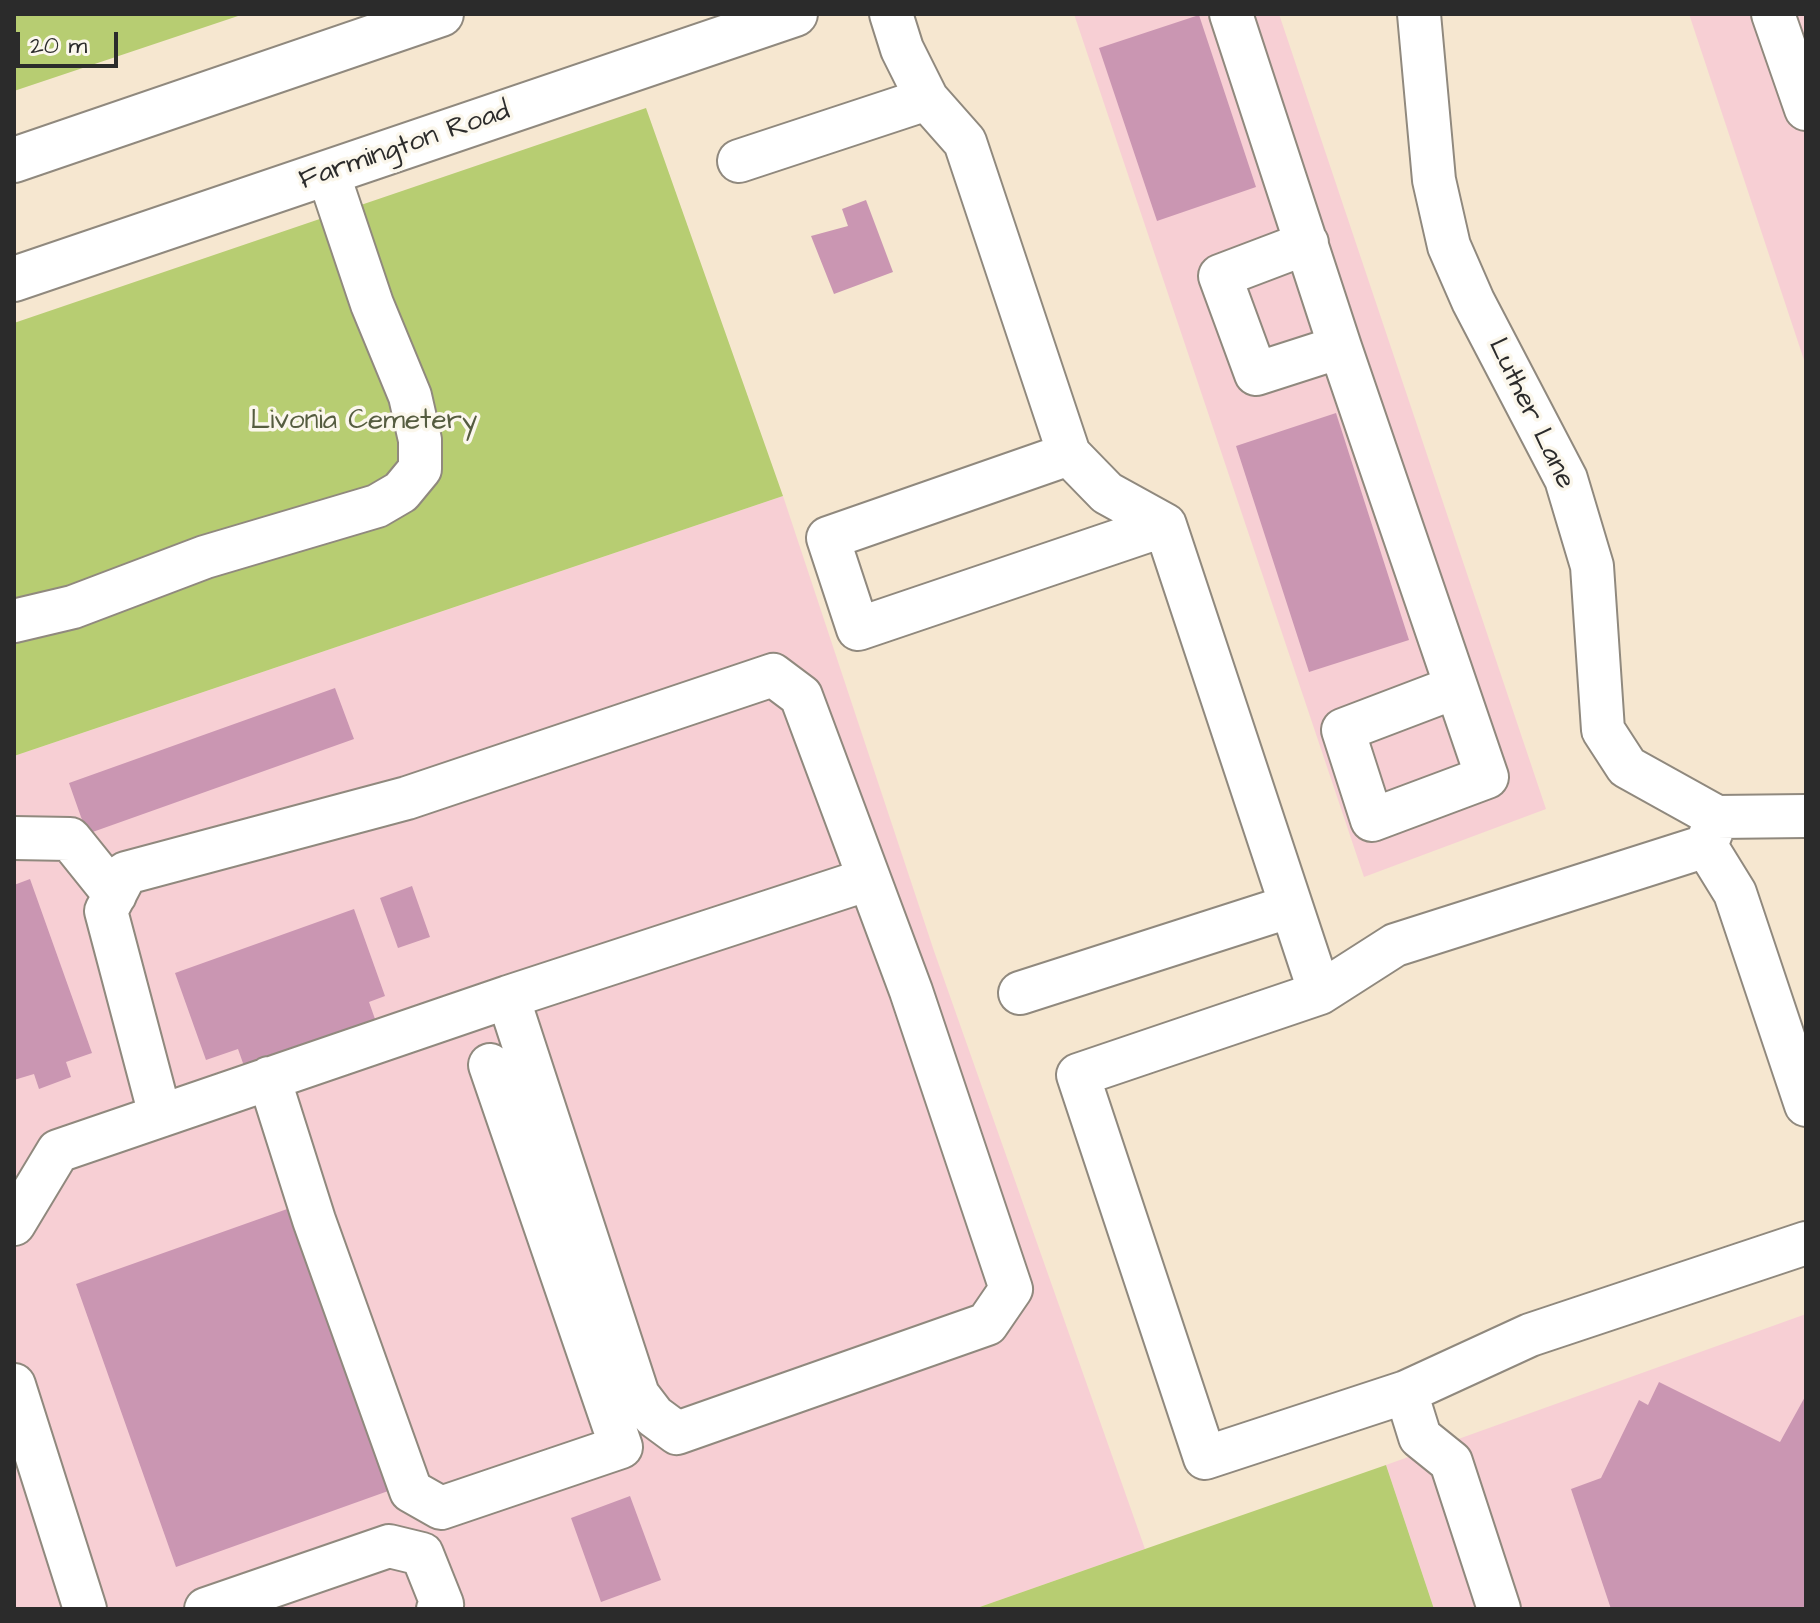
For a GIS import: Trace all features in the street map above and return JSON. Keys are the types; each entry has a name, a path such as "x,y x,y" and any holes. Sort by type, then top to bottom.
{"main road":[{"path":"14,160 441,14"},
{"name":"Farmington Road","path":"14,279 776,17"}],"street":[{"path":"891,14 902,49 927,99 965,142 1069,454 1107,493 1165,525 1320,993"},
{"path":"1231,14 1456,687"},
{"name":"Luther Lane","path":"1419,14 1434,180 1449,246 1473,301 1566,479 1592,566 1603,730 1627,767 1712,831 1806,816"},
{"path":"1773,14 1806,109"},
{"path":"739,161 927,99"},
{"path":"14,621 73,607 205,557 377,506 401,492 420,469 420,440 410,396 372,304 328,173"},
{"path":"1307,243 1220,276 1256,374 1340,347"},
{"path":"1069,454 828,538 858,629 1165,525"},
{"path":"160,1115 106,911 126,873 407,798 773,675 801,696 911,991 1011,1289 987,1324 677,1433 654,1416 638,1395 508,997"},
{"path":"1806,1105 1712,831 1395,945 1320,993 1078,1075 1205,1458 1406,1392 1530,1335 1806,1243"},
{"path":"14,838 70,839 115,895"},
{"path":"18,1207 58,1151 508,997 869,879"},
{"path":"1020,993 1291,906"},
{"path":"269,1078 314,1220 411,1491 441,1508 621,1447 490,1065"},
{"path":"14,1385 85,1609"},
{"path":"1406,1392 1420,1437 1451,1462 1499,1609"},
{"path":"438,1609 442,1604 422,1554 441,1508"},
{"path":"206,1609 389,1546 422,1554"}],"shaded area":[{"path":"1074,14 1279,14 1546,809 1364,877"},
{"path":"1689,14 1806,14 1806,366"},
{"path":"783,496 934,951 1145,1549 974,1609 14,1609 14,756"},
{"path":"1806,1314 1806,1609 1434,1609 1386,1465"}],"green space":[{"path":"14,14 244,14 14,91"},
{"name":"Livonia Cemetery","path":"646,108 783,496 14,756 14,323"},
{"path":"1386,1465 1434,1609 974,1609 1145,1549"}],"building":[{"path":"1199,15 1256,187 1157,221 1099,48"},
{"path":"866,200 893,272 834,294 811,236 848,226 842,209"},
{"path":"1336,413 1409,640 1309,672 1236,446"},
{"path":"335,688 354,739 87,834 69,783"},
{"path":"30,879 92,1053 66,1062 71,1077 39,1089 34,1074 14,1080 14,885"},
{"path":"412,886 430,937 398,948 380,898"},
{"path":"354,909 385,996 369,1002 375,1019 244,1066 238,1049 206,1060 175,973"},
{"path":"290,1208 391,1490 176,1567 76,1284"},
{"path":"1659,1382 1780,1442 1806,1395 1806,1609 1611,1609 1571,1489 1601,1478 1639,1400 1648,1405"},
{"path":"630,1496 661,1580 601,1602 571,1518"}]}
